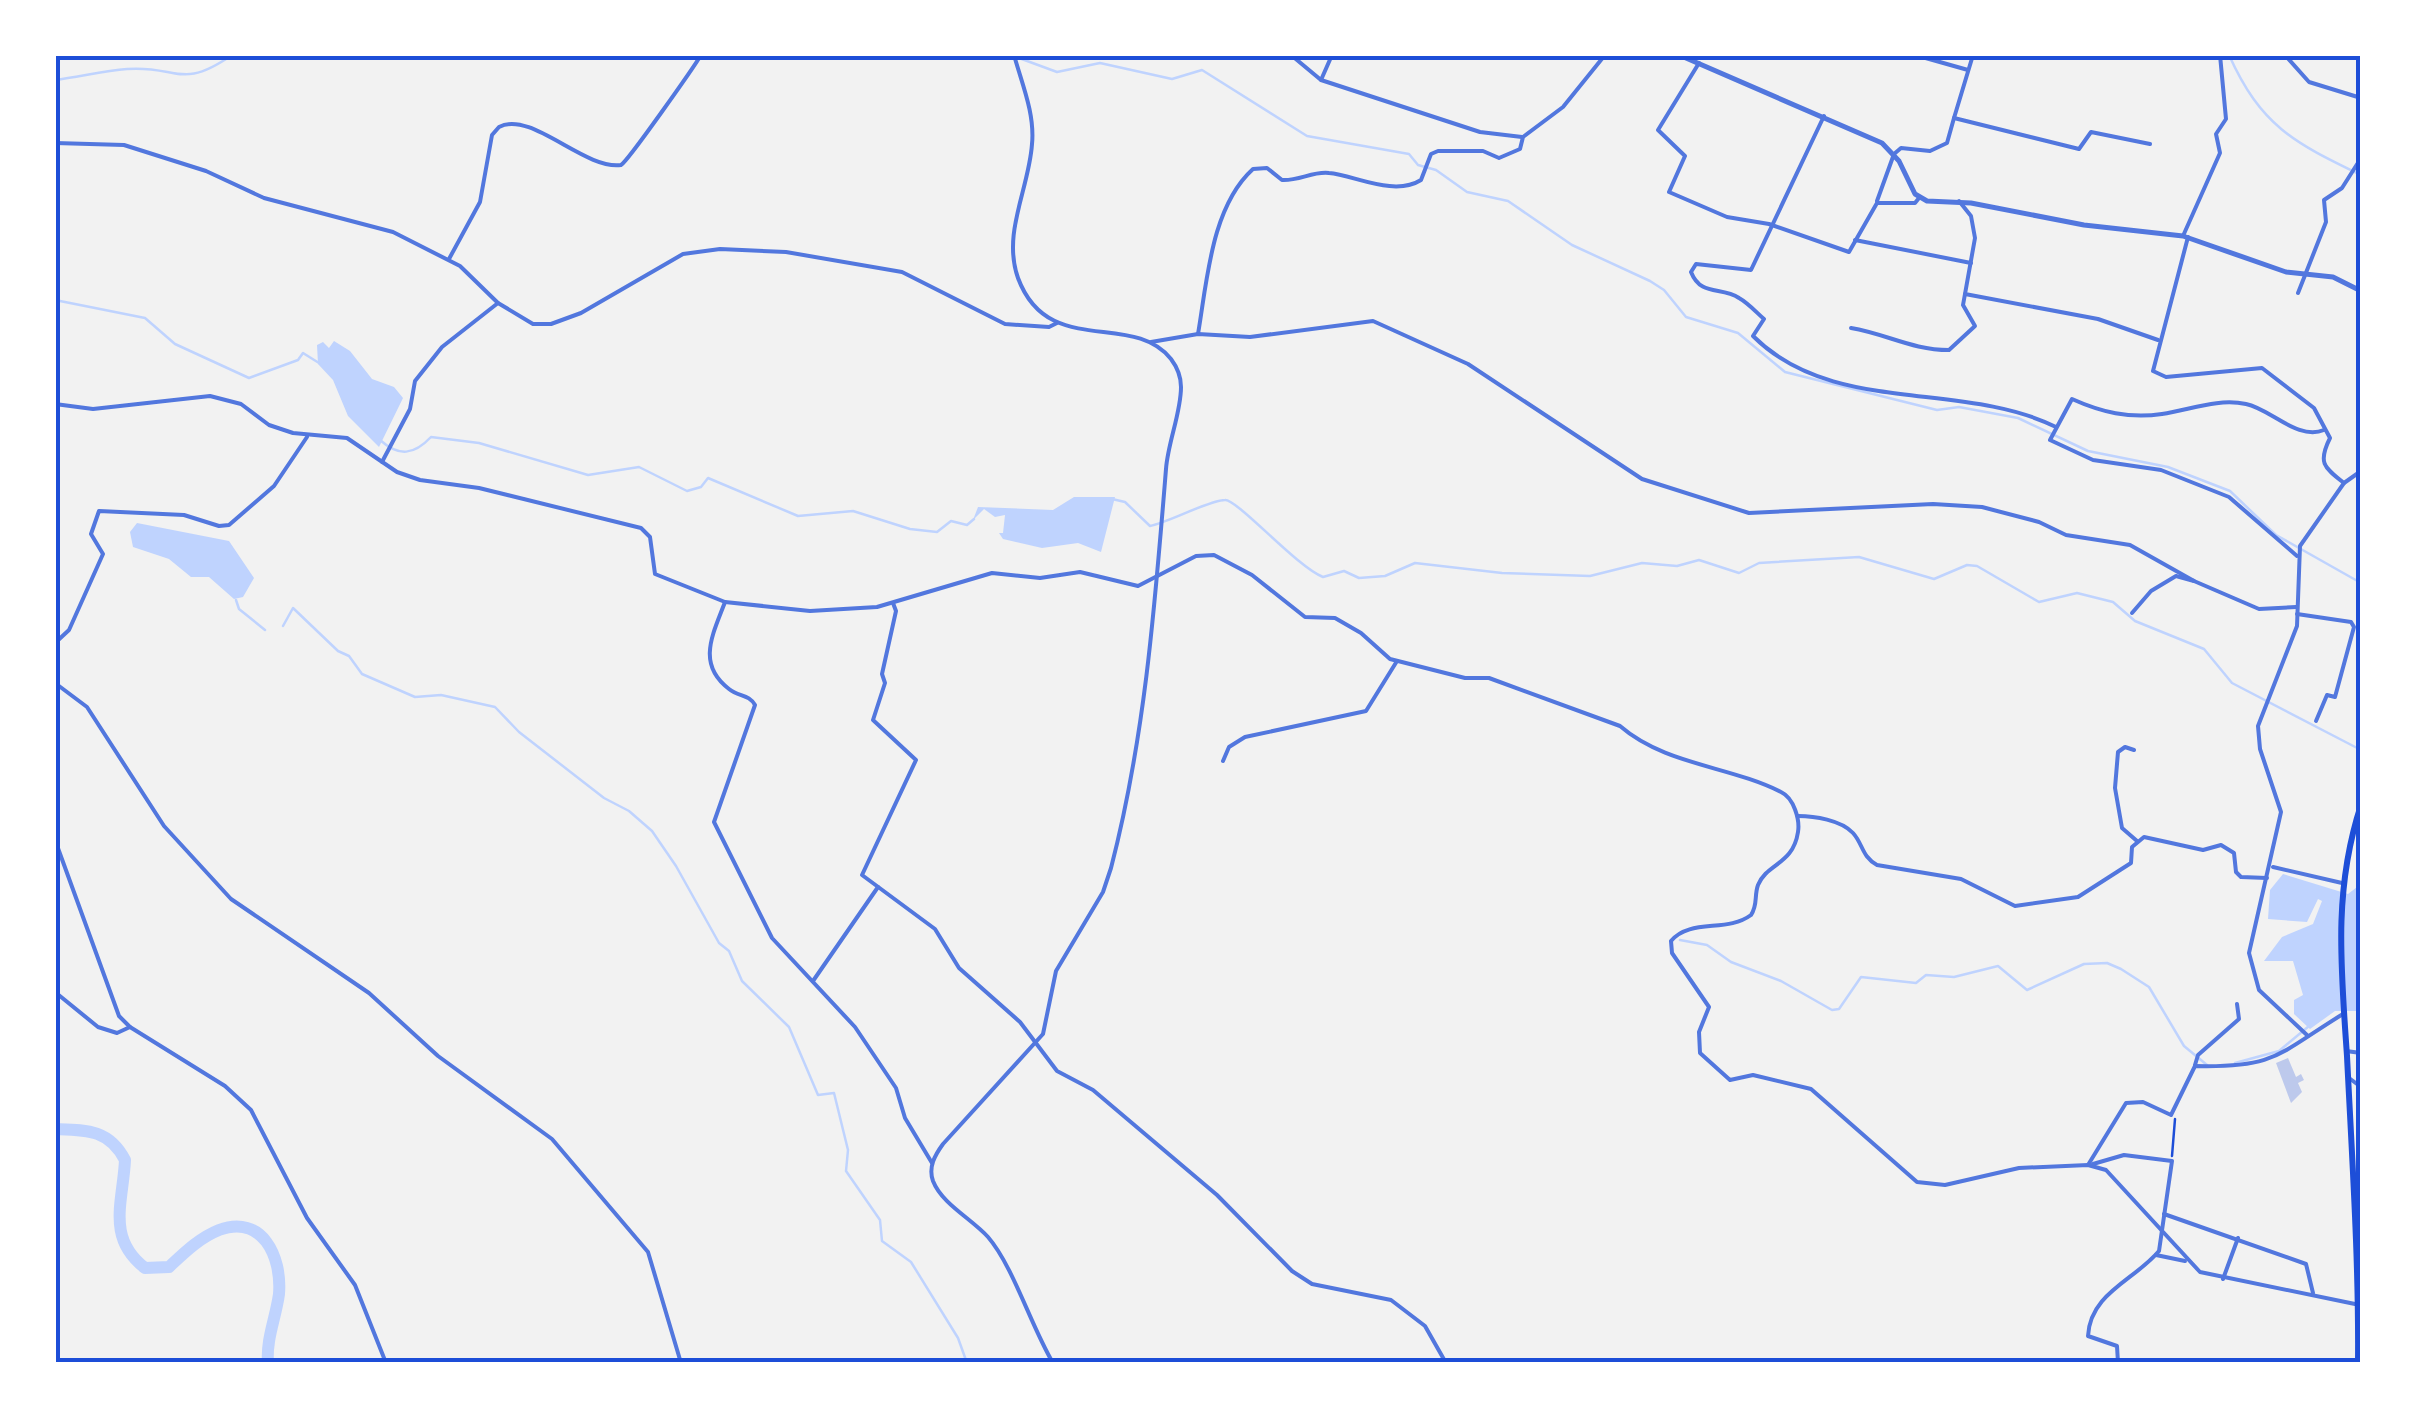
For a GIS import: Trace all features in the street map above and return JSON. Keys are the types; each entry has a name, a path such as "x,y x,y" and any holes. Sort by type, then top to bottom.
{"highway":[{"path":"2358,1363 2340,905 2361,804"}],"street":[{"path":"448,259 480,202 492,135 499,126 517,123 604,164 621,164 634,155 661,108 701,55"},
{"path":"1014,55 1027,102 1032,148 1014,234 1014,260 1027,295 1057,323 1151,342 1198,334 1250,338 1373,320 1468,364 1642,479 1750,513 1914,504 1982,507 2039,522 2066,535 2130,545 2194,581 2258,609 2296,610 2351,622 2354,627 2335,697 2327,695 2316,721"},
{"path":"1291,55 1321,80 1480,132 1522,137 1563,107 1605,55"},
{"path":"1321,80 1332,55"},
{"path":"1679,55 1824,116 1894,154 1919,198"},
{"path":"1914,55 1969,70"},
{"path":"1699,63 1658,130 1684,156 1669,192 1727,217 1769,224 1848,252 1877,203 1875,196 1894,154 1901,148 1937,150 1947,143 1974,55"},
{"path":"2220,55 2226,120 2216,134 2220,153 2185,237 2153,371 2159,376 2262,368 2314,408 2330,438 2321,460 2344,484"},
{"path":"2285,55 2308,82 2361,98"},
{"path":"1824,116 1769,224 1752,270 1696,264 1691,272 1701,287 1733,294 1764,319 1752,336 1772,355 1818,378 1932,401 1957,400 2013,410 2054,432 2093,460 2161,470 2228,497 2298,553"},
{"path":"1954,118 2079,149 2092,132 2150,144"},
{"path":"1198,334 1215,236 1253,169 1267,168 1289,180 1328,172 1361,184 1412,185 1438,151 1483,151 1499,158 1520,149 1522,137"},
{"path":"55,143 124,146 174,160 264,198 392,232 448,259 498,303 533,324 551,324 632,288 683,254 756,249 902,272 1006,324 1049,327 1057,323"},
{"path":"2298,292 2326,222 2324,200 2336,195 2361,158"},
{"path":"1919,198 2185,237 2304,274 2333,277 2361,292"},
{"path":"1877,203 1915,203 1919,198"},
{"path":"1850,328 1885,334 1916,350 1949,350 1975,326 1962,305 1975,238 1971,216 1958,201"},
{"path":"1855,240 1971,263"},
{"path":"1965,294 2098,319 2160,341"},
{"path":"382,462 410,409 415,380 432,357 498,303"},
{"path":"932,1163 942,1144 1037,1043 1049,1021 1056,971 1095,906 1111,868 1146,690 1166,457 1181,386 1172,360 1151,342"},
{"path":"55,404 93,409 210,396 240,404 269,425 307,437 348,438 382,462 420,480 479,488 640,528 650,537 655,574 725,602 810,611 893,603 992,572 1040,578 1080,572 1138,586 1157,580 1196,556 1214,555 1252,574 1305,617 1335,618 1397,661 1465,678 1489,678 1620,726 1637,740 1781,792 1798,816 1793,851 1760,881 1751,914 1729,926 1681,932 1671,941 1672,953 1709,1008 1699,1032 1703,1059 1730,1080 1753,1075 1811,1090 1917,1182 1945,1185 2020,1168 2088,1165 2124,1156 2172,1162 2156,1255 2116,1287 2089,1320 2088,1336 2117,1346 2118,1363"},
{"path":"2054,432 2072,399 2101,412 2136,416 2201,405 2249,404 2313,433 2324,430"},
{"path":"55,643 69,630 103,554 91,534 99,511 184,515 219,526 229,524 274,486 307,437"},
{"path":"2305,1034 2260,990 2250,953 2282,812 2258,736 2266,700 2286,660 2296,610 2298,553 2344,484 2361,471"},
{"path":"2132,612 2151,591 2176,576 2194,581"},
{"path":"725,602 707,648 709,661 730,690 750,698 756,705 714,822 772,938 855,1027 892,1080 905,1118 932,1163 936,1186 984,1233 1005,1260 1021,1303 1052,1363"},
{"path":"893,603 896,611 882,674 884,683 873,720 916,760 862,872 935,929 958,968 1020,1022 1057,1070 1093,1090 1244,1218 1301,1278 1391,1300 1425,1326 1446,1363"},
{"path":"1223,761 1229,747 1245,737 1316,725 1369,709 1397,661"},
{"path":"55,683 87,707 164,826 231,898 370,992 438,1056 552,1139 648,1252 681,1363"},
{"path":"2134,750 2125,747 2118,752 2115,788 2122,828 2138,841 2159,837 2203,850 2221,844 2234,854 2236,872 2241,877 2267,878"},
{"path":"1798,816 1812,816 1849,829 1864,855 1877,865 1961,879 2011,906 2089,892 2131,863 2138,841"},
{"path":"55,840 115,1009 130,1028 225,1086 251,1110 307,1218 354,1285 386,1363"},
{"path":"2271,867 2341,886"},
{"path":"814,981 878,888"},
{"path":"55,992 98,1027 118,1033 130,1028"},
{"path":"2088,1165 2126,1103 2136,1100 2168,1114 2175,1112 2195,1062 2240,1018 2237,1004"},
{"path":"2195,1062 2264,1062 2284,1055 2305,1034 2342,1010"},
{"path":"2346,1051 2361,1053"},
{"path":"2348,1076 2361,1088"},
{"path":"2088,1165 2118,1179 2186,1262 2200,1272 2355,1304"},
{"path":"2164,1214 2306,1264 2314,1294"},
{"path":"2223,1279 2238,1238"},
{"path":"2156,1255 2186,1262"}],"path":[{"path":"2172,1162 2175,1112"}],"water":[{"path":"334,341 350,351 372,379 394,387 403,398 379,447 348,416 333,380 318,364 317,345 323,342 329,348"},
{"path":"1074,497 1115,497 1101,552 1078,543 1042,548 1003,539 999,533 1003,533 1005,515 995,517 984,509 973,520 978,507 1053,510"},
{"path":"137,523 229,541 254,578 243,597 234,599 209,577 191,577 169,559 133,547 130,532"},
{"path":"2283,874 2348,894 2361,884 2360,1011 2335,1011 2310,1029 2294,1014 2294,1000 2303,995 2293,961 2264,961 2282,937 2313,924 2322,901 2318,899 2307,922 2268,919 2270,890"}],"building":[{"path":"2288,1058 2296,1077 2301,1074 2304,1080 2298,1083 2302,1092 2291,1103 2276,1063"}],"waterway":[{"path":"55,80 127,69 189,74 215,66 232,55"},
{"path":"994,55 1019,58 1057,72 1100,63 1172,79 1202,70 1307,136 1409,154 1418,165 1436,170 1467,192 1508,201 1572,245 1664,290 1686,317 1738,333 1785,372 1937,410 1959,407 2018,418 2088,451 2168,467 2230,491 2276,535 2361,583"},
{"path":"2229,55 2254,99 2282,129 2361,175"},
{"path":"55,300 145,318 175,344 249,378 298,360 303,353 319,363"},
{"path":"380,440 406,452 431,437 479,443 588,475 639,467 687,491 701,487 708,478 798,516 853,511 910,529 937,532 951,521 967,525 974,519"},
{"path":"1112,499 1125,502 1150,526 1225,500 1323,577 1344,571 1359,578 1385,576 1415,563 1502,573 1590,576 1642,563 1677,566 1699,560 1739,573 1759,563 1859,557 1934,579 1967,565 1977,566 2039,602 2077,593 2113,602 2135,621 2204,649 2232,683 2361,750"},
{"path":"236,600 239,609 265,630"},
{"path":"283,626 293,608 338,651 349,656 362,674 415,697 441,695 495,707 519,732 652,831 719,943 729,951 742,981 789,1027 818,1095 834,1093 848,1150 846,1171 880,1220 882,1241 911,1262 958,1338 967,1363"},
{"path":"1680,940 1707,945 1731,962 1781,981 1832,1010 1839,1009 1861,977 1916,983 1926,975 1954,977 1998,966 2027,990 2084,964 2107,963 2149,987 2184,1046 2207,1065"},
{"path":"2235,1063 2279,1051 2309,1026"},
{"path":"55,1129 96,1133 119,1150 125,1160 121,1232 125,1244 145,1268 169,1267 192,1246 219,1230 234,1227 258,1233 273,1253 279,1280 268,1363"}]}
